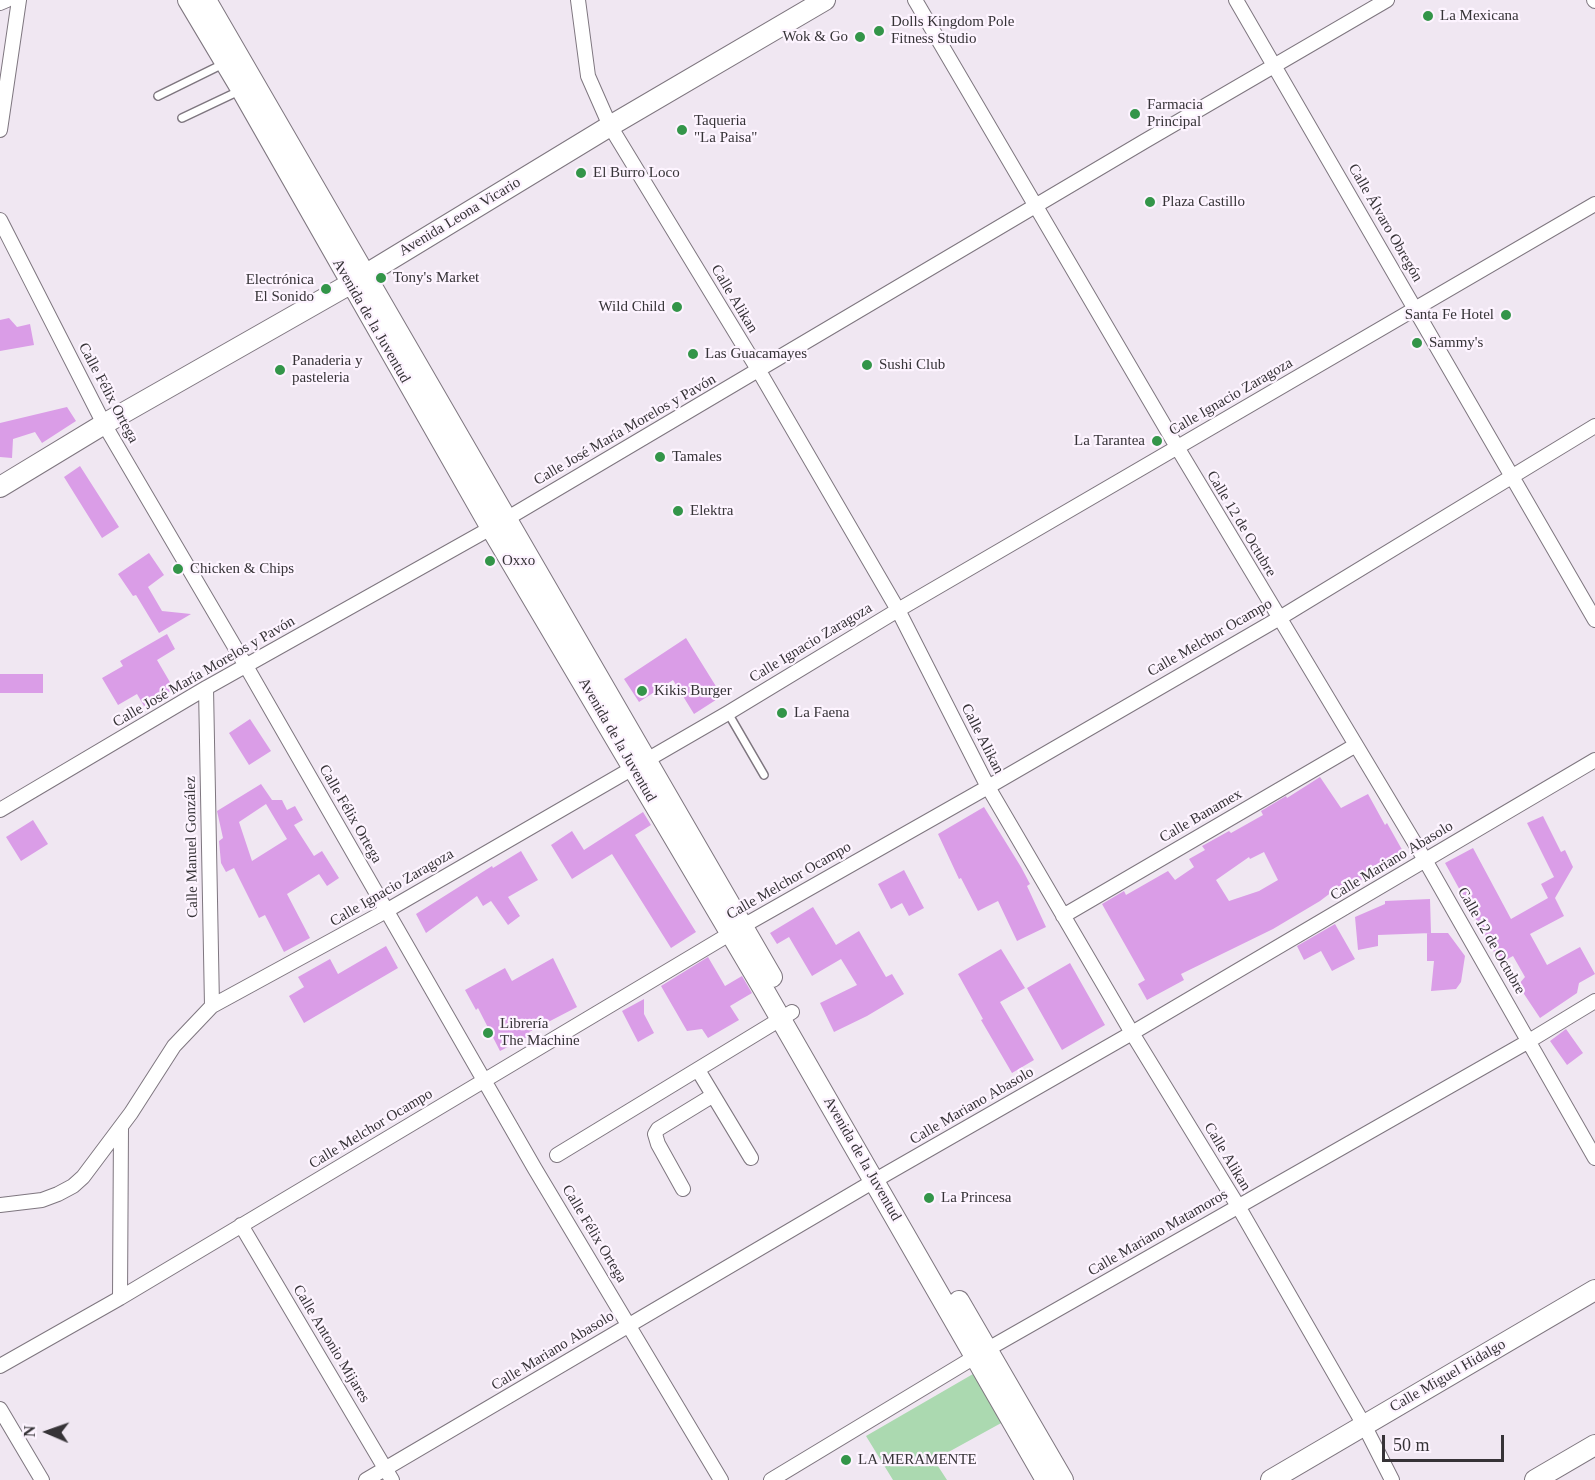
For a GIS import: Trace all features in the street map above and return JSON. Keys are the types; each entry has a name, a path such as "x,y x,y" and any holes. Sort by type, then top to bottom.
{"street":[{"path":"0,3 7,0"},
{"path":"0,130 19,0"},
{"name":"Avenida de la Juventud","path":"188,0 358,279"},
{"name":"Avenida de la Juventud","path":"206,0 358,279 499,524 982,1353 1063,1480"},
{"name":"Calle Alikan","path":"578,0 588,76 610,126 759,371 898,610 988,787 1132,1033 1238,1206 1364,1425 1392,1480"},
{"name":"Avenida Leona Vicario","path":"0,487 104,424 358,279 610,126 825,0"},
{"name":"Calle 12 de Octubre","path":"915,0 1278,619 1425,860 1595,1158"},
{"name":"Calle Álvaro Obregón","path":"1236,0 1595,620"},
{"name":"Calle José María Morelos y Pavón","path":"0,810 206,688 499,524 1036,205 1387,0"},
{"name":"Calle Ignacio Zaragoza","path":"0,1205 42,1200 73,1186 96,1162 174,1047 212,1006 386,911 728,713 898,610 1595,204"},
{"name":"Calle Félix Ortega","path":"0,220 104,424 535,1169 721,1480"},
{"name":"Calle Melchor Ocampo","path":"0,1366 120,1298 736,930 1278,619 1595,426"},
{"name":"Calle Manuel González","path":"206,688 212,1006"},
{"name":"Calle Banamex","path":"1063,916 1356,745"},
{"name":"Calle Mariano Abasolo","path":"366,1480 389,1474 630,1325 1595,760"},
{"name":"Calle Mariano Matamoros","path":"771,1480 982,1353 1529,1041 1595,1001"},
{"path":"557,1155 787,1016"},
{"path":"698,1070 751,1158"},
{"path":"683,1190 658,1144 656,1134 658,1129 712,1096"},
{"path":"120,1298 121,1127"},
{"name":"Calle Antonio Mijares","path":"242,1225 389,1474"},
{"name":"Calle Miguel Hidalgo","path":"1271,1480 1595,1290"},
{"name":"Avenida de la Juventud","path":"982,1353 1046,1480"},
{"path":"0,1409 42,1480"},
{"path":"1535,1480 1595,1445"}],"lane":[{"path":"158,96 225,63"},
{"path":"182,118 241,90"},
{"path":"728,713 764,775"}],"green space":[{"path":"973,1374 1003,1422 934,1460 947,1480 893,1480 866,1436"}],"building":[{"path":"9,318 17,327 30,324 34,345 0,351 0,320"},
{"path":"67,407 76,421 42,443 35,432 13,439 12,458 0,457 0,423"},
{"path":"80,466 119,527 102,538 64,477"},
{"path":"149,553 164,575 148,587 162,611 191,614 159,633 136,595 133,596 118,574"},
{"path":"167,634 175,649 157,660 174,689 144,706 137,694 118,705 102,678 123,666 120,661"},
{"path":"686,638 722,696 694,714 673,680 639,702 624,679"},
{"path":"0,674 43,674 43,693 0,693"},
{"path":"250,719 271,751 249,765 229,733"},
{"path":"1320,777 1341,808 1368,794 1405,855 1344,890 1341,885 1320,901 1273,929 1181,974 1184,980 1147,1000 1138,984 1145,980 1102,904 1124,891 1126,895 1168,871 1175,880 1194,867 1189,859 1205,850 1202,846 1263,815 1261,811 1286,796 1287,798","holes":["1264,852 1278,880 1259,891 1229,901 1216,880 1249,857 1250,859"]},
{"path":"261,784 272,800 282,800 287,810 295,806 303,820 294,825 314,856 322,851 339,878 327,886 319,874 287,894 310,938 284,952 265,915 259,918 234,868 226,872 221,863 219,841 223,838 217,811","holes":["266,804 287,839 252,861 239,822"]},
{"path":"984,807 1030,884 1027,886 1046,927 1017,941 998,901 978,911 961,878 959,879 938,834"},
{"path":"643,812 651,825 635,835 696,932 671,948 612,854 572,879 551,845 572,831 584,850"},
{"path":"1543,816 1561,852 1565,850 1573,867 1555,898 1564,916 1530,934 1547,965 1580,947 1595,974 1579,983 1577,993 1540,1018 1518,985 1525,977 1513,956 1500,963 1445,863 1473,848 1511,919 1548,898 1541,884 1554,877 1527,823"},
{"path":"33,820 48,844 21,861 6,837"},
{"path":"521,851 538,880 508,897 520,916 508,925 491,901 483,906 477,896 426,933 416,914 492,866 493,868"},
{"path":"904,870 924,908 909,916 902,903 891,909 878,884"},
{"path":"1430,899 1431,933 1378,935 1378,946 1358,950 1355,917 1385,904 1385,901"},
{"path":"813,907 836,945 859,931 886,977 892,974 904,994 834,1032 820,1003 857,985 841,959 812,976 789,937 777,944 770,933"},
{"path":"1335,924 1355,959 1332,971 1321,951 1304,960 1297,946"},
{"path":"1427,933 1448,933 1465,956 1461,982 1456,989 1431,991 1434,961 1427,961"},
{"path":"386,946 398,968 304,1023 289,996 304,987 298,977 330,959 338,974"},
{"path":"1001,949 1025,988 1000,1002 1034,1060 1012,1073 981,1020 983,1019 958,974"},
{"path":"708,957 725,986 742,976 752,993 730,1006 739,1020 708,1038 702,1029 687,1031 661,986"},
{"path":"553,958 577,1007 529,1032 531,1035 500,1051 478,1008 476,1010 465,990 505,968 512,981"},
{"path":"1070,963 1105,1025 1062,1050 1027,988"},
{"path":"644,999 644,1014 654,1033 638,1042 622,1011"},
{"path":"1566,1029 1583,1053 1567,1065 1550,1041"}],"place":[{"name":"La Mexicana","path":"1428,16"},
{"name":"Dolls Kingdom Pole Fitness Studio","path":"879,31"},
{"name":"Wok & Go","path":"860,37"},
{"name":"Farmacia Principal","path":"1135,114"},
{"name":"Taqueria \"La Paisa\"","path":"682,130"},
{"name":"El Burro Loco","path":"581,173"},
{"name":"Plaza Castillo","path":"1150,202"},
{"name":"Tony's Market","path":"381,278"},
{"name":"Electrónica El Sonido","path":"326,289"},
{"name":"Wild Child","path":"677,307"},
{"name":"Santa Fe Hotel","path":"1506,315"},
{"name":"Sammy's","path":"1417,343"},
{"name":"Las Guacamayes","path":"693,354"},
{"name":"Sushi Club","path":"867,365"},
{"name":"Panaderia y pasteleria","path":"280,370"},
{"name":"La Tarantea","path":"1157,441"},
{"name":"Tamales","path":"660,457"},
{"name":"Elektra","path":"678,511"},
{"name":"Oxxo","path":"490,561"},
{"name":"Chicken & Chips","path":"178,569"},
{"name":"Kikis Burger","path":"642,691"},
{"name":"La Faena","path":"782,713"},
{"name":"Librería The Machine","path":"488,1033"},
{"name":"La Princesa","path":"929,1198"},
{"name":"LA MERAMENTE","path":"846,1460"}]}
